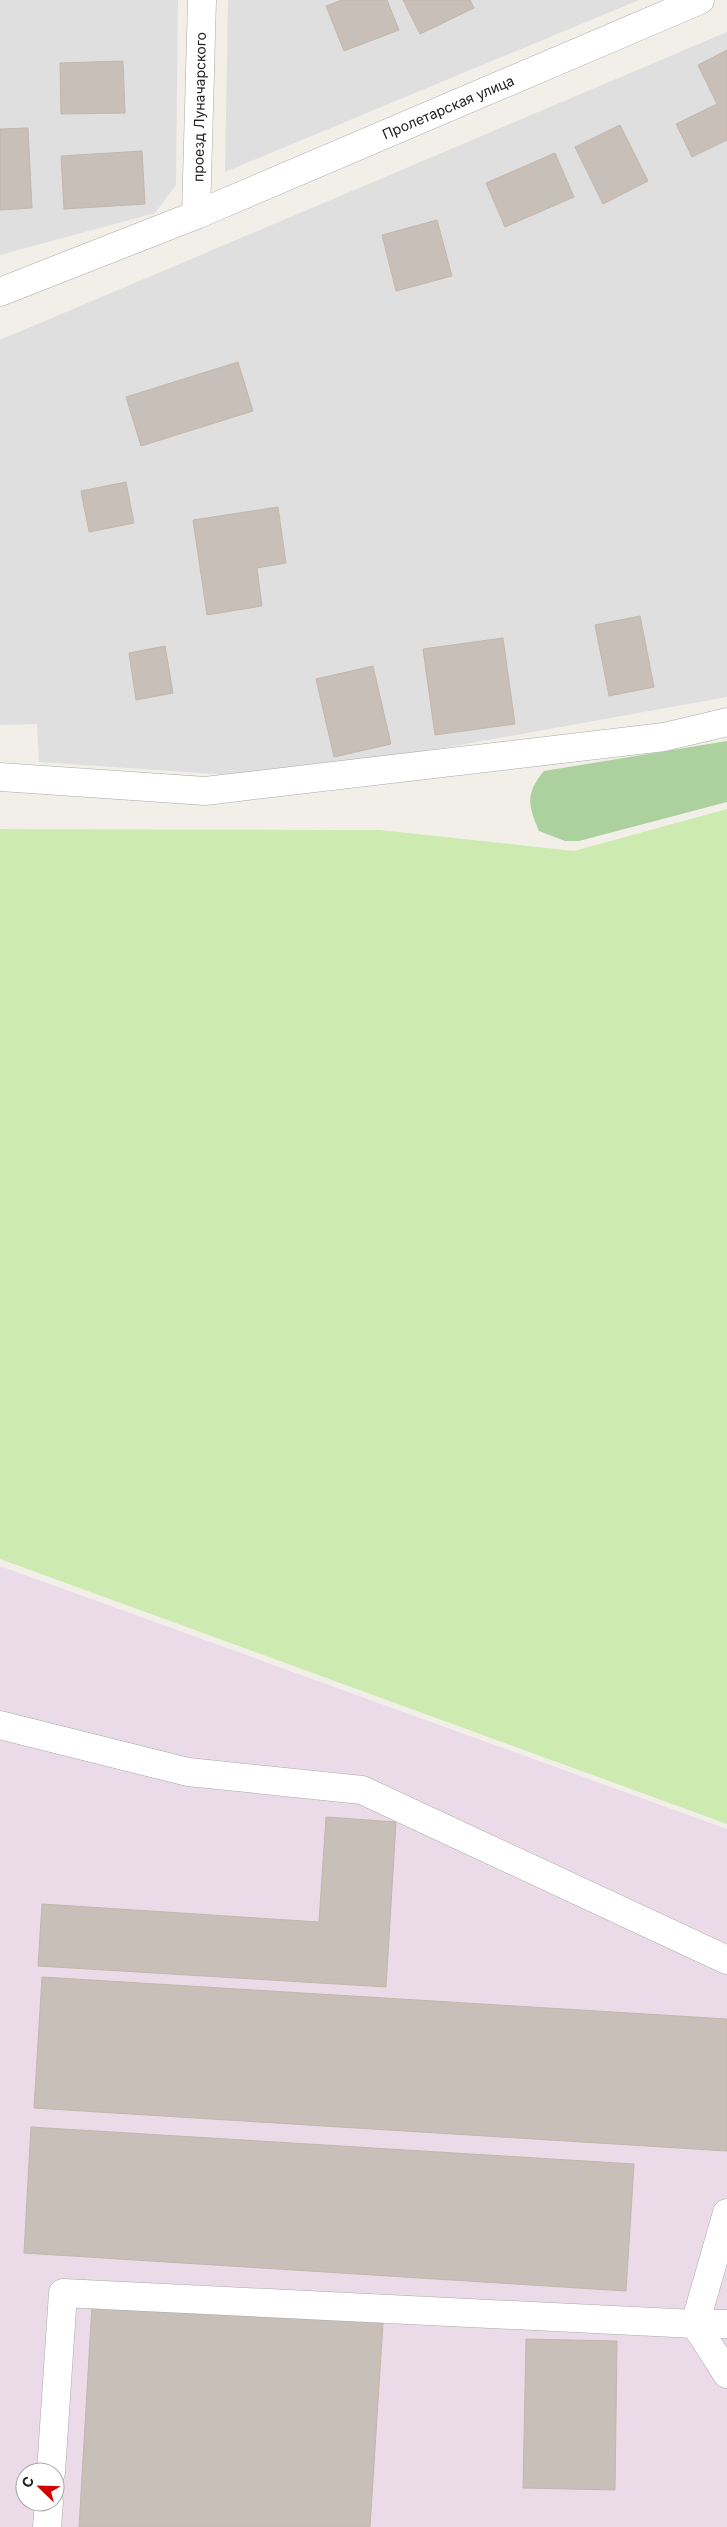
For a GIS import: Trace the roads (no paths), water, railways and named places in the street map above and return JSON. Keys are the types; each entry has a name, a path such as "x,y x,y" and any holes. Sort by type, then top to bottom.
{"street":[{"name":"проезд Луначарского","path":"196,215 202,0"},
{"name":"Пролетарская улица","path":"0,292 196,215 700,0"},
{"path":"0,777 205,791 664,737 727,722"},
{"path":"0,1725 188,1772 362,1790 727,1960"},
{"path":"727,2213 695,2324 727,2374"},
{"path":"52,2462 63,2293 727,2324"},
{"path":"47,2527 48,2512"}]}
